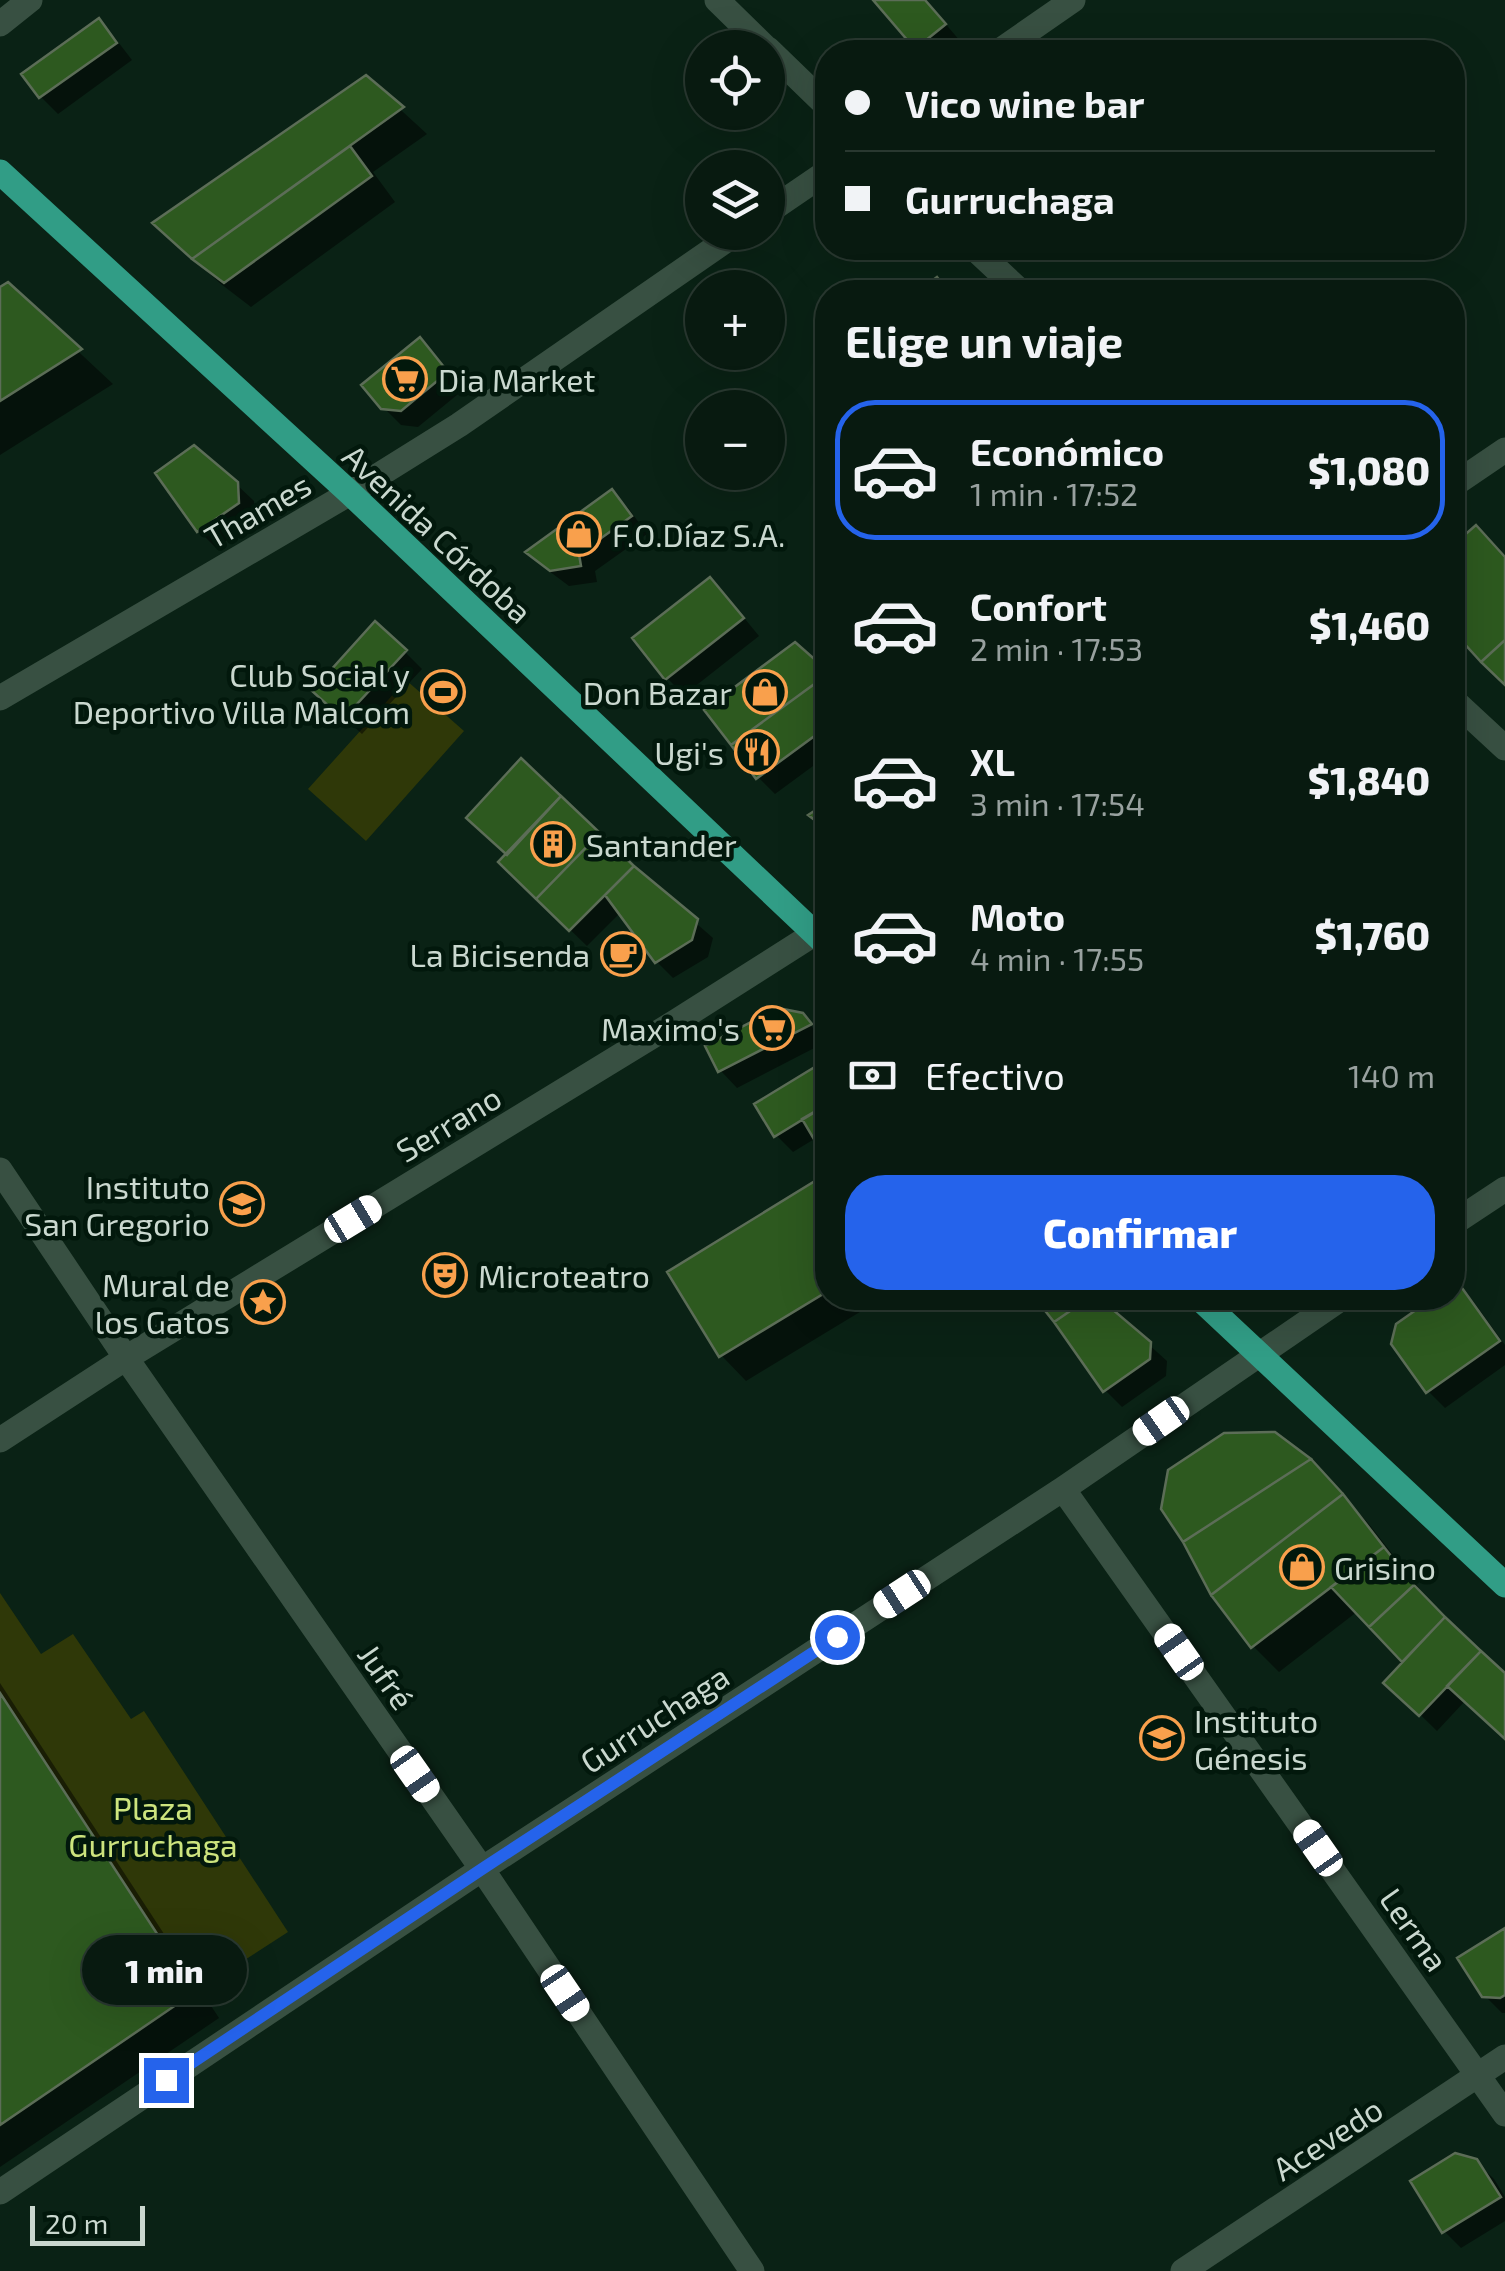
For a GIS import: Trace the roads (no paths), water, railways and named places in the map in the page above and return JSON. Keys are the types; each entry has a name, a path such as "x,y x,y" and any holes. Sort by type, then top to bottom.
{"main road":[{"name":"Avenida Córdoba","path":"0,172 815,928"},
{"path":"1212,1310 1505,1585"}],"street":[{"path":"0,24 30,0"},
{"path":"718,0 749,30"},
{"path":"1015,40 1073,0"},
{"path":"785,65 815,94"},
{"path":"785,200 815,180"},
{"name":"Thames","path":"0,698 350,494 459,425 712,250"},
{"path":"987,260 1008,280"},
{"path":"1465,477 1505,450"},
{"path":"1465,711 1505,748"},
{"name":"Serrano","path":"0,1440 126,1358 815,940"},
{"name":"Jufré","path":"0,1170 482,1869 752,2271"},
{"path":"1465,1215 1505,1189"},
{"name":"Gurruchaga","path":"0,2192 482,1869 1064,1489 1324,1310"},
{"name":"Lerma","path":"1064,1489 1505,2114"},
{"name":"Acevedo","path":"1183,2271 1505,2057"}],"place":[{"name":"Dia Market","path":"405,379"},
{"name":"F.O.Díaz S.A.","path":"579,534"},
{"name":"Club Social y Deportivo Villa Malcom","path":"443,692"},
{"name":"Don Bazar","path":"765,692"},
{"name":"Ugi's","path":"757,752"},
{"name":"Santander","path":"553,844"},
{"name":"La Bicisenda","path":"623,954"},
{"name":"Maximo's","path":"772,1028"},
{"name":"Instituto San Gregorio","path":"242,1204"},
{"name":"Microteatro","path":"445,1275"},
{"name":"Mural de los Gatos","path":"263,1302"},
{"name":"Grisino","path":"1302,1567"},
{"name":"Instituto Génesis","path":"1162,1738"}],"park label":[{"name":"Plaza Gurruchaga","path":"153,1826"}]}
